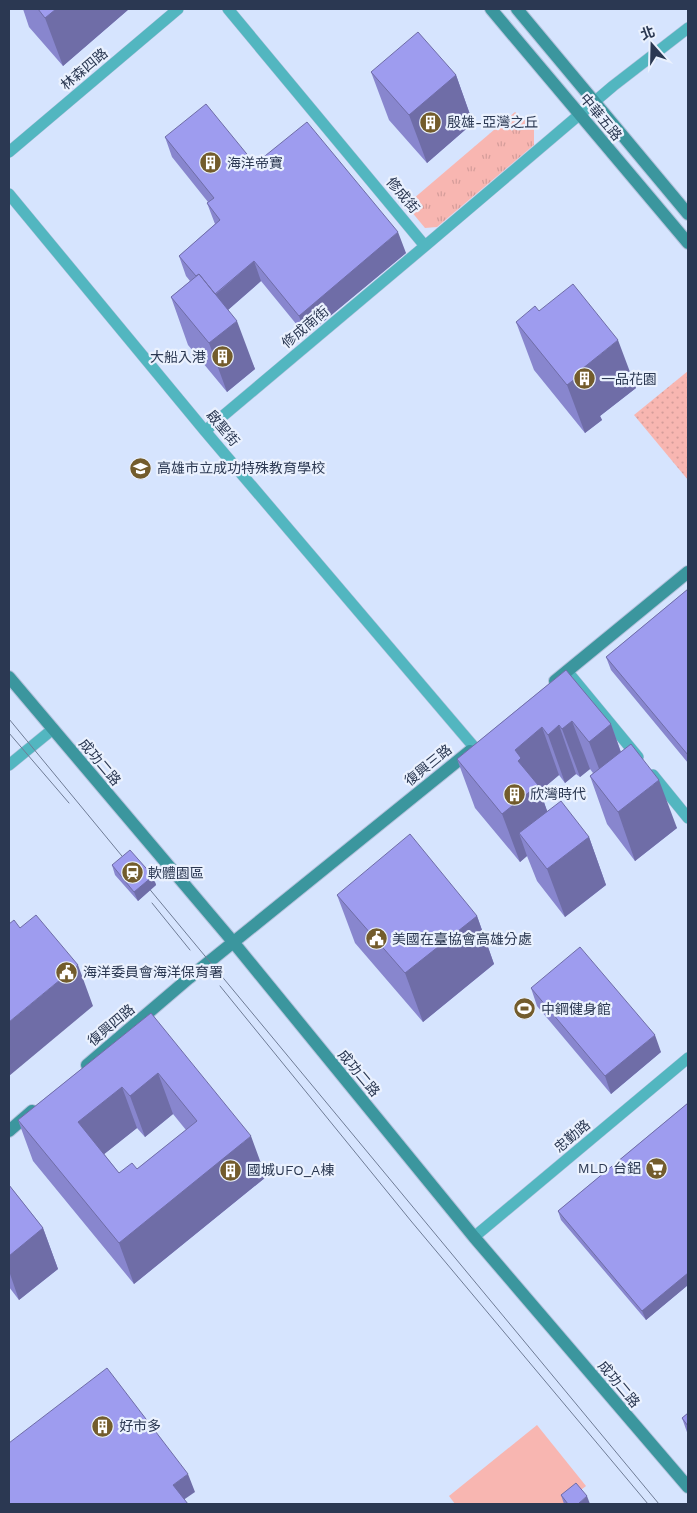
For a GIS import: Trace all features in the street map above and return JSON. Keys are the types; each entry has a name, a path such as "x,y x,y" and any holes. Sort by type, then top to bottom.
{"street":[{"name":"林森四路","path":"9,152 178,9"},
{"name":"修成街","path":"228,9 425,246"},
{"name":"中華五路","path":"491,9 688,244"},
{"name":"中華五路","path":"517,9 688,214"},
{"path":"425,246 594,102 688,28"},
{"name":"啟聖街","path":"9,194 205,431 478,744"},
{"name":"修成南街","path":"205,431 425,246"},
{"path":"544,690 688,572"},
{"path":"567,671 688,818"},
{"name":"成功二路","path":"9,677 234,943 474,1237 688,1487"},
{"path":"9,765 53,729"},
{"name":"復興三路","path":"234,943 478,744"},
{"name":"復興四路","path":"75,1075 187,980 234,943"},
{"name":"忠勤路","path":"474,1237 688,1058"},
{"path":"9,1131 38,1106"}],"green space":[{"path":"515,112 534,128 534,145 437,227 425,228 406,205"},
{"path":"688,371 688,480 634,415"},
{"path":"537,1425 586,1486 563,1504 455,1504 449,1496"}],"building":[{"path":"38,9 56,9 45,18"},
{"path":"418,32 456,75 409,115 371,72"},
{"path":"206,104 255,164 307,122 398,232 299,316 254,261 215,294 199,274 196,276 179,256 220,220 207,203 214,198 165,137"},
{"path":"199,274 237,321 209,343 171,297"},
{"path":"573,284 618,340 582,369 584,372 567,385 516,322 535,306 539,311"},
{"path":"688,589 688,755 606,657"},
{"path":"566,670 611,724 589,742 572,721 562,729 559,725 548,735 542,727 515,750 521,758 518,761 538,785 502,814 457,759"},
{"path":"631,744 659,780 618,812 590,776"},
{"path":"561,801 589,837 547,869 519,833"},
{"path":"410,834 477,916 405,973 337,895"},
{"path":"130,850 153,876 134,892 112,865"},
{"path":"36,915 78,965 9,1022 9,924 14,920 20,928"},
{"path":"580,947 655,1035 605,1076 531,988"},
{"path":"151,1013 251,1136 119,1243 18,1120","holes":["158,1073 197,1121 137,1169 132,1163 119,1173 78,1122 122,1087 130,1096"]},
{"name":"MLD 台鋁","path":"688,1103 688,1273 642,1311 558,1211"},
{"path":"9,1185 43,1228 9,1256"},
{"name":"好市多","path":"107,1368 188,1474 173,1485 188,1504 9,1504 9,1443"},
{"path":"688,1413 688,1426 682,1418"},
{"path":"576,1483 587,1496 578,1504 568,1504 561,1495"}],"tram line":[{"path":"9,719 131,867"},
{"path":"9,733 69,803"},
{"path":"142,880 659,1504"},
{"path":"152,903 190,950"},
{"path":"220,986 411,1221 648,1504"}],"place":[{"name":"殷雄-亞灣之丘","path":"431,122"},
{"name":"海洋帝寶","path":"211,163"},
{"name":"大船入港","path":"222,357"},
{"name":"一品花園","path":"585,379"},
{"name":"高雄市立成功特殊教育學校","path":"141,468"},
{"name":"欣灣時代","path":"514,794"},
{"name":"軟體園區","path":"132,873"},
{"name":"美國在臺協會高雄分處","path":"376,939"},
{"name":"海洋委員會海洋保育署","path":"67,972"},
{"name":"中鋼健身館","path":"525,1009"},
{"name":"MLD 台鋁","path":"657,1168"},
{"name":"國城UFO_A棟","path":"231,1170"},
{"name":"好市多","path":"103,1426"}]}
